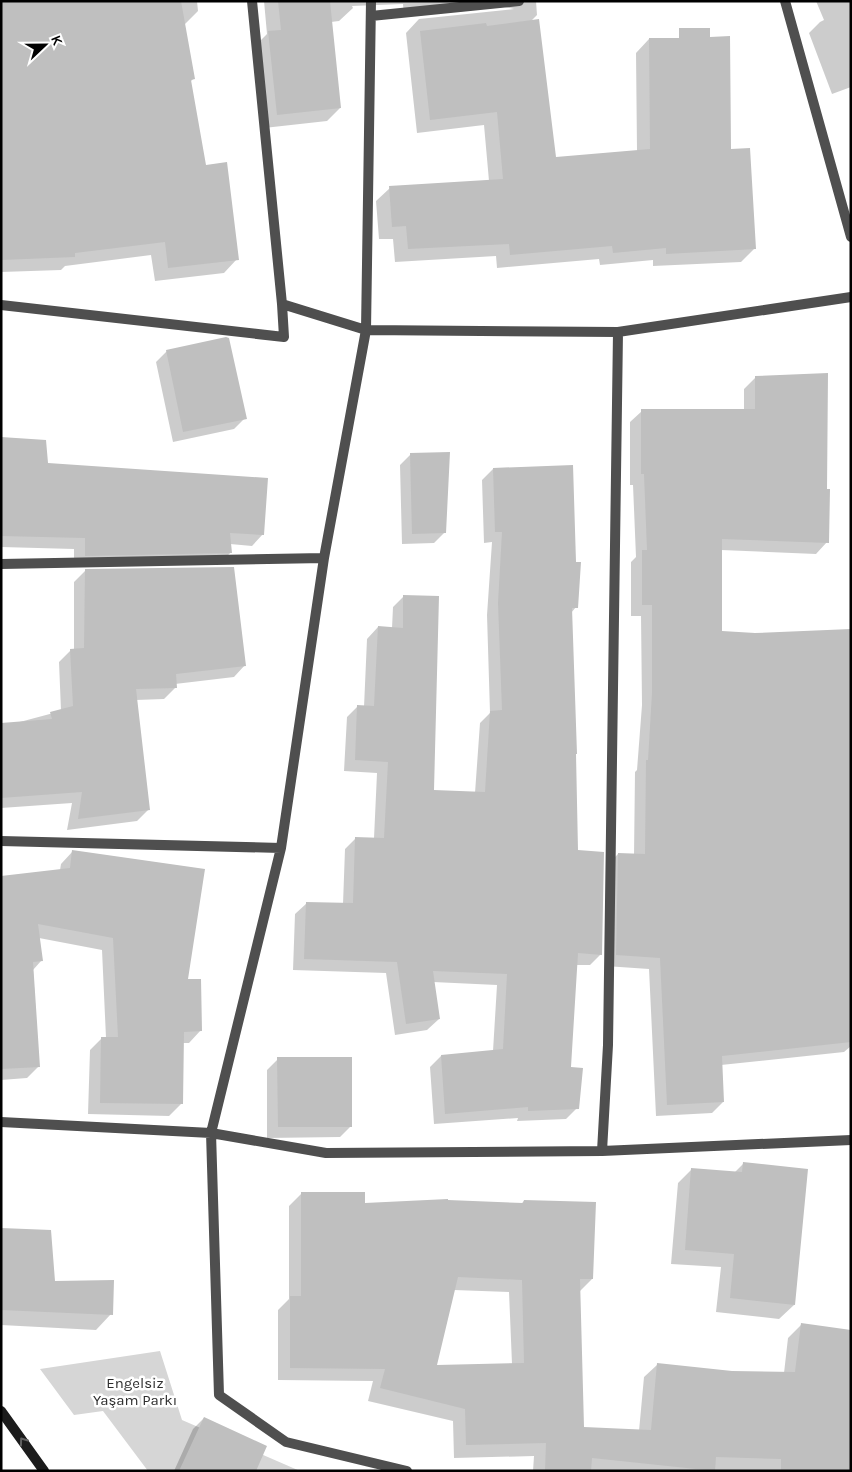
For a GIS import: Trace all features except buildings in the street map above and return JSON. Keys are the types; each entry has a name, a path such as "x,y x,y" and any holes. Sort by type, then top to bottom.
{"main road":[{"path":"1,1411 44,1471"}],"street":[{"path":"1,305 284,337 252,1"},
{"path":"371,1 366,330 324,558 282,848 212,1133 218,1395 286,1442 407,1471"},
{"path":"371,16 519,1"},
{"path":"785,1 851,237"},
{"path":"282,304 366,330 618,332 851,297"},
{"path":"602,1151 608,1045 618,332"},
{"path":"1,564 324,558"},
{"path":"1,841 282,848"},
{"path":"1,1122 212,1133 326,1153 602,1151 851,1140"}],"green space":[{"name":"Engelsiz Yaşam Parkı","path":"160,1351 182,1420 300,1471 148,1471 103,1411 74,1415 40,1369"}]}
